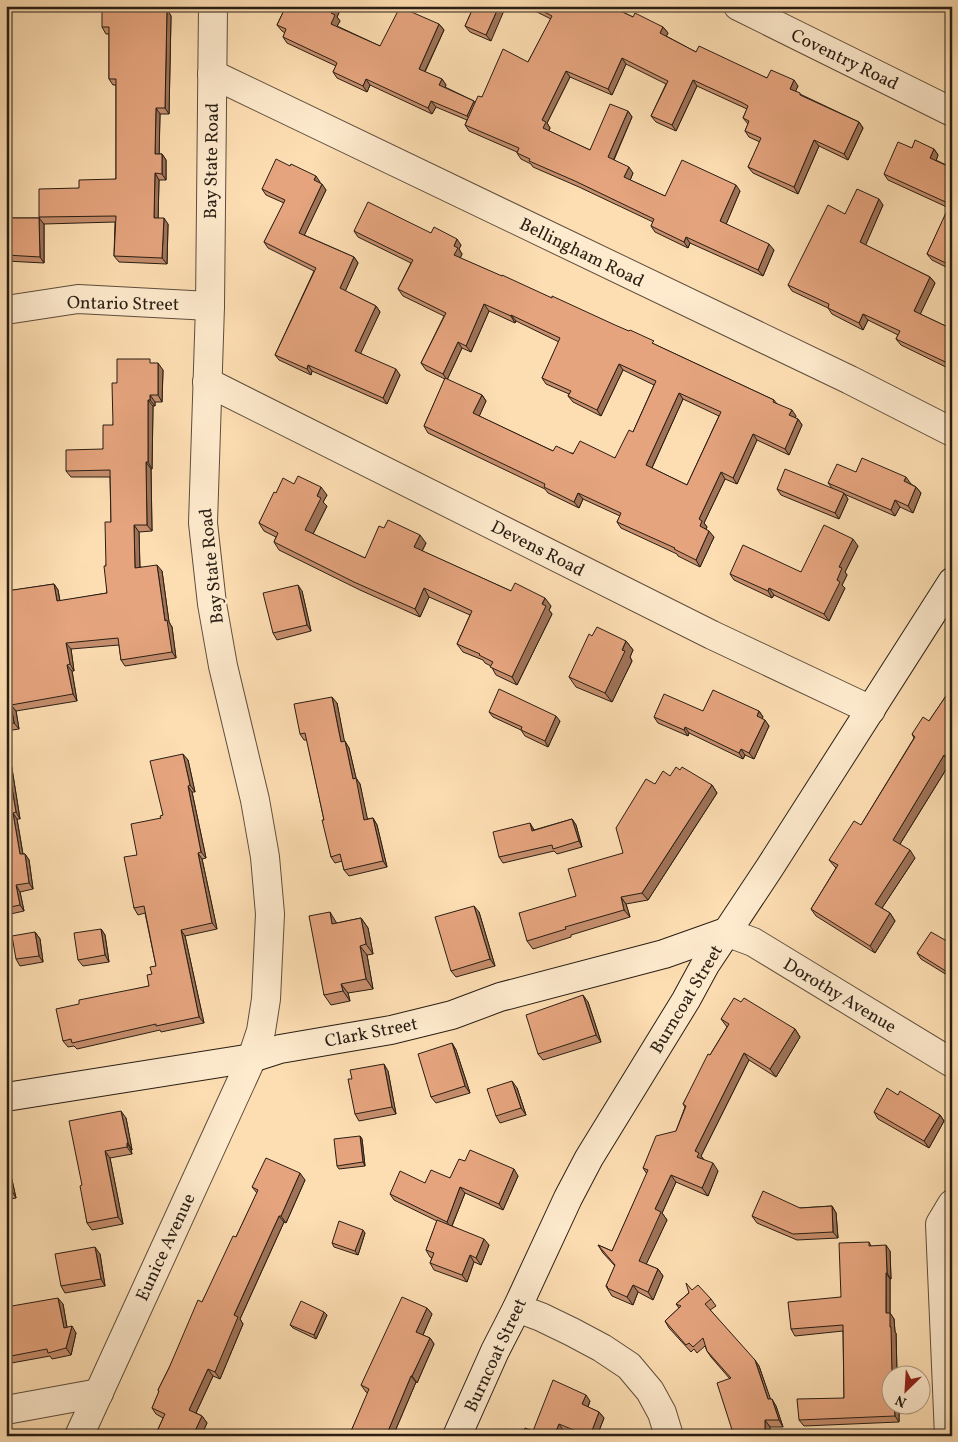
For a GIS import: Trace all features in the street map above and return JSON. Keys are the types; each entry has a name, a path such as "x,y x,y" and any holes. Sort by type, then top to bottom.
{"street":[{"name":"Bay State Road","path":"213,6 210,306 203,523 223,666 265,857 270,914 266,998 261,1030 252,1058"},
{"name":"Coventry Road","path":"738,6 952,112"},
{"name":"Bellingham Road","path":"212,74 850,380 952,432"},
{"name":"Ontario Street","path":"6,310 78,300 210,306"},
{"name":"Devens Road","path":"207,382 712,635 870,710"},
{"name":"Burncoat Street","path":"457,1436 568,1198 589,1158 726,932 770,867 952,582"},
{"name":"Clark Street","path":"6,1097 252,1058 280,1049 391,1030 452,1015 500,997 664,954 726,932"},
{"name":"Dorothy Avenue","path":"726,932 752,942 952,1063"},
{"name":"Eunice Avenue","path":"79,1436 252,1058"},
{"path":"949,1436 949,1386 940,1224 952,1204"},
{"path":"517,1308 541,1317 580,1336 629,1366 650,1391 662,1413 669,1436"},
{"path":"6,1410 98,1393"}],"building":[{"path":"102,6 138,6 138,9 167,9 165,108 156,108 155,154 162,154 162,174 155,173 154,218 164,218 162,258 114,256 116,216 39,217 39,189 79,188 79,180 116,179 116,79 109,79 109,27 102,27"},
{"path":"286,6 335,6 331,13 335,15 331,24 380,46 400,7 439,24 419,69 442,79 439,85 474,101 467,116 431,101 428,108 366,79 363,86 333,72 337,63 283,37 286,29 277,25"},
{"path":"474,6 499,6 486,35 465,26"},
{"path":"533,6 610,6 633,17 635,13 663,27 660,33 696,52 699,46 767,78 771,70 794,80 790,89 859,122 844,154 814,140 794,187 748,167 761,138 745,131 749,121 743,118 748,106 743,103 693,80 672,125 651,116 668,81 622,58 608,89 566,71 542,120 546,122 543,128 590,150 610,104 628,111 608,157 629,167 624,177 665,196 682,160 736,185 720,221 769,244 758,270 686,237 684,242 651,226 654,219 529,161 530,159 517,153 519,148 465,125 478,96 482,97 503,49 528,62 552,16"},
{"path":"915,140 934,149 930,158 952,168 952,266 927,254 950,204 884,174 898,142 912,148"},
{"path":"276,159 316,176 314,180 322,184 299,233 354,257 340,288 376,306 355,351 396,369 383,398 308,365 307,369 275,355 316,268 264,242 285,200 262,189"},
{"path":"857,189 879,199 860,242 930,277 914,311 952,329 952,365 896,339 900,331 863,314 859,323 828,308 829,304 788,285 828,205 845,214"},
{"path":"368,202 431,233 434,227 457,239 454,246 458,248 454,255 654,341 652,343 792,410 789,415 798,419 785,449 753,434 733,478 721,472 699,519 702,521 700,526 709,531 696,560 675,548 617,522 621,513 578,493 574,502 544,487 545,484 424,426 445,378 482,395 473,413 553,451 556,446 573,454 580,441 615,458 629,430 633,432 656,381 619,364 597,410 568,396 571,391 542,378 560,338 484,304 466,346 458,342 443,374 421,363 446,313 398,289 413,260 354,231","holes":["679,393 721,412 687,485 646,465"]},
{"path":"6,218 39,218 40,257 6,255"},
{"path":"117,359 150,359 150,363 158,363 158,395 150,395 150,400 148,400 148,462 146,462 147,525 134,525 135,568 157,565 165,621 167,620 172,652 121,660 118,638 66,643 70,664 67,665 73,694 11,705 14,723 6,724 6,591 54,584 57,601 107,593 104,566 106,566 105,522 111,522 110,470 66,471 66,450 103,449 103,425 113,425 112,383 117,383"},
{"path":"862,458 906,477 904,481 916,487 908,506 895,500 891,510 828,483 837,464 856,472"},
{"path":"785,469 844,493 835,513 777,489"},
{"path":"298,476 321,487 317,496 321,498 305,530 365,558 379,526 384,528 388,520 420,535 414,547 511,591 515,583 545,598 542,604 546,606 512,677 490,667 493,662 480,654 457,644 472,611 424,588 415,609 354,582 274,542 278,533 259,523 283,478 294,484"},
{"path":"824,525 853,539 839,567 842,568 837,580 840,582 824,614 769,588 768,591 730,574 743,545 801,572"},
{"path":"298,585 307,625 273,633 263,593"},
{"path":"597,627 626,641 622,650 625,651 605,693 569,677 589,634 592,636"},
{"path":"952,687 952,760 944,755 893,840 910,850 875,904 890,913 870,946 811,909 838,865 829,860 854,821 861,825 915,737 912,734 923,717 929,721"},
{"path":"499,689 556,716 545,741 521,730 522,727 489,712"},
{"path":"713,690 759,711 757,716 765,720 749,753 741,749 739,753 685,727 684,730 654,717 664,694 703,711"},
{"path":"332,697 341,742 345,741 353,779 356,778 364,820 373,818 383,861 344,870 340,854 331,857 305,733 300,734 294,704"},
{"path":"6,753 16,812 13,813 20,854 25,854 29,883 16,885 20,905 6,908"},
{"path":"183,754 201,852 198,853 212,923 181,930 199,1017 156,1026 156,1024 72,1043 71,1039 63,1041 56,1009 79,1004 79,1000 149,986 147,975 152,974 150,967 156,966 144,906 134,908 124,857 137,855 131,824 161,818 160,816 163,815 150,761"},
{"path":"676,767 680,770 682,767 712,785 642,893 621,897 624,910 565,927 566,929 527,941 519,913 576,896 568,869 623,853 616,828 646,779 655,784 663,771 670,776"},
{"path":"572,819 579,841 553,849 552,845 499,857 493,832 530,823 532,831"},
{"path":"474,906 490,959 451,971 435,917"},
{"path":"330,912 332,924 361,918 366,944 360,946 366,979 341,984 343,991 324,995 309,916"},
{"path":"101,929 105,955 78,960 74,933"},
{"path":"35,932 39,956 16,959 12,936"},
{"path":"931,932 952,944 952,975 917,953"},
{"path":"583,995 596,1035 538,1054 526,1015"},
{"path":"734,998 741,1002 744,998 795,1029 770,1069 744,1053 695,1151 699,1153 697,1157 713,1163 702,1188 671,1175 655,1209 661,1212 639,1261 658,1269 648,1292 633,1285 627,1297 607,1288 606,1286 615,1265 598,1245 612,1251 648,1170 643,1168 656,1136 676,1131 686,1106 683,1104 708,1054 710,1055 729,1024 721,1019"},
{"path":"452,1043 465,1086 431,1097 418,1054"},
{"path":"384,1064 392,1107 355,1114 348,1079 352,1079 350,1070"},
{"path":"512,1081 521,1108 496,1116 487,1089"},
{"path":"887,1088 898,1095 900,1091 940,1115 924,1141 874,1112"},
{"path":"121,1111 128,1143 127,1147 105,1151 118,1217 87,1223 80,1186 82,1185 69,1121"},
{"path":"360,1136 363,1162 337,1166 334,1139"},
{"path":"470,1150 514,1169 499,1204 460,1187 447,1222 390,1194 400,1171 425,1183 431,1170 450,1178 459,1159 465,1161"},
{"path":"266,1158 300,1173 234,1315 238,1317 215,1372 208,1369 189,1410 202,1416 194,1433 191,1432 189,1436 155,1436 165,1414 152,1408 158,1390 198,1300 202,1302 233,1236 236,1237 258,1190 252,1187"},
{"path":"6,1167 12,1191 6,1192"},
{"path":"763,1191 800,1208 832,1206 833,1232 793,1234 752,1216"},
{"path":"437,1220 484,1239 476,1258 470,1255 462,1275 430,1263 434,1253 426,1250"},
{"path":"339,1221 363,1230 355,1251 332,1243"},
{"path":"869,1242 869,1246 886,1245 886,1313 890,1313 892,1364 880,1364 880,1414 895,1414 895,1416 799,1420 797,1399 844,1398 843,1325 791,1329 788,1302 841,1297 839,1243"},
{"path":"95,1247 101,1279 61,1286 55,1254"},
{"path":"686,1283 692,1290 698,1285 711,1299 705,1304 755,1360 768,1399 772,1399 779,1420 765,1420 765,1436 734,1436 717,1383 731,1378 707,1351 703,1338 693,1347 689,1343 686,1345 665,1321 681,1306 676,1304 689,1293"},
{"path":"402,1297 427,1308 416,1332 430,1338 411,1376 386,1436 349,1436 369,1389 361,1385"},
{"path":"58,1298 64,1328 72,1326 66,1348 48,1353 47,1349 6,1357 6,1307"},
{"path":"301,1301 324,1312 314,1335 290,1325"},
{"path":"553,1380 586,1395 582,1404 599,1412 590,1436 559,1424 554,1436 522,1436 525,1428 533,1431"}]}
